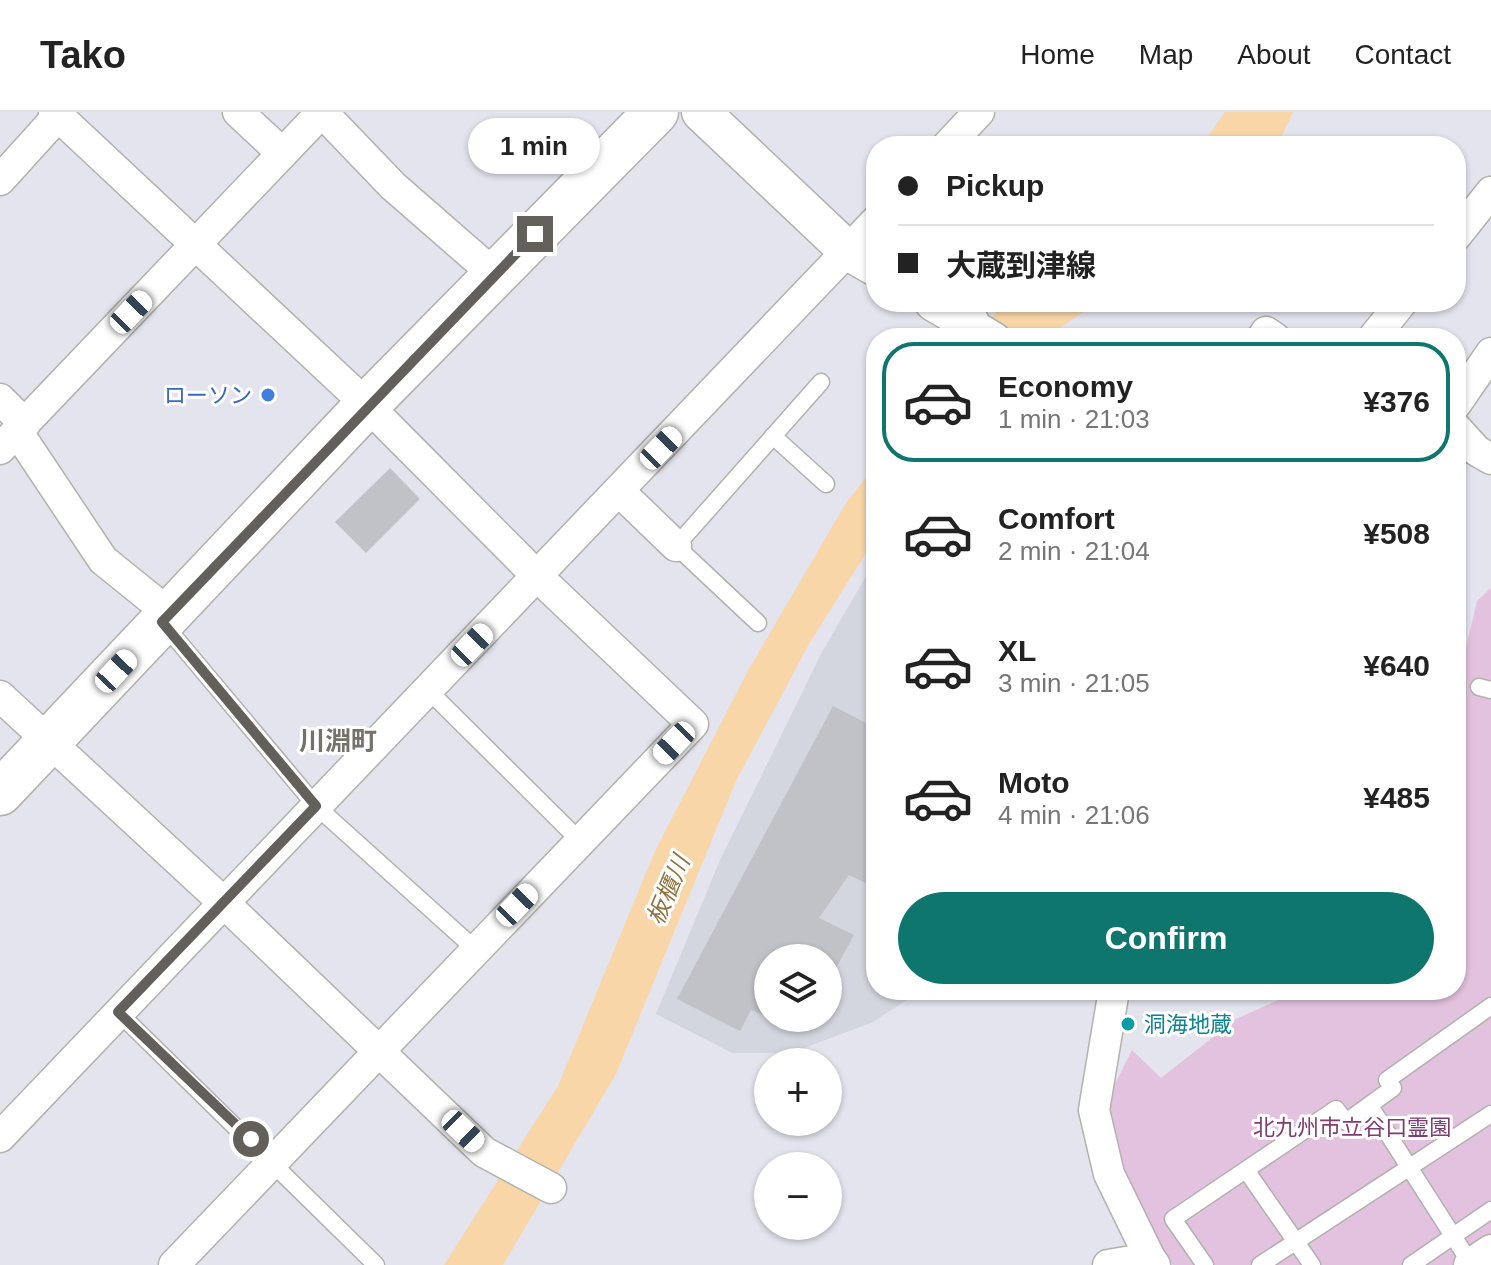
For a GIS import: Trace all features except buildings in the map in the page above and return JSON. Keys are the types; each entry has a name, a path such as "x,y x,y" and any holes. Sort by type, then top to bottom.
{"main road":[{"path":"0,793 367,405 656,112"}],"street":[{"path":"238,112 282,153"},
{"path":"14,435 322,112 393,186 495,275"},
{"path":"0,1137 620,492 862,259 701,112"},
{"path":"956,136 979,112"},
{"path":"0,180 56,114 367,405 538,577 693,724 174,1265"},
{"path":"1466,223 1491,192"},
{"path":"951,312 977,328"},
{"path":"1381,328 1394,312"},
{"path":"1466,389 1491,353"},
{"path":"0,399 14,435 103,560 166,618"},
{"path":"1466,439 1477,451 1491,459"},
{"path":"620,492 676,546"},
{"path":"0,696 223,902 484,1152 551,1188"},
{"path":"1108,1265 1152,1262 1109,1174 1094,1110 1112,1000"}],"lane":[{"path":"758,623 676,546 821,382"},
{"path":"773,436 826,484"},
{"path":"166,618 316,806 475,949"},
{"path":"428,690 579,840"},
{"path":"1205,1265 1173,1219 1336,1109 1346,1122 1370,1106 1393,1088 1387,1080 1491,1006"},
{"path":"118,1012 376,1265"},
{"path":"1370,1106 1454,1237 1478,1261"},
{"path":"1260,1265 1491,1114"},
{"path":"1246,1170 1312,1265"},
{"path":"1411,1265 1491,1210"}],"shaded area":[{"path":"866,576 866,1000 907,1000 873,1022 804,1048 754,1048 754,1053 732,1053 656,1014 720,860 822,652"}],"green space":[{"name":"北九州市立谷口霊園","path":"1491,588 1491,1265 1173,1265 1139,1218 1108,1127 1112,1090 1132,1050 1161,1078 1236,1019 1279,1000 1466,1000 1466,648 1477,601"}],"water":[{"path":"1225,112 1293,112 1282,136 1208,136"},
{"path":"996,312 1084,312 1059,328 984,328"},
{"name":"板櫃川","path":"866,478 866,553 809,644 736,781 616,1074 503,1265 444,1265 558,1086 655,851 749,669 846,503"}],"place":[{"name":"ローソン","path":"268,395"},
{"name":"洞海地蔵","path":"1128,1024"}],"district":[{"name":"川淵町","path":"338,741"}],"route":[{"path":"251,1139 118,1012 316,806 162,622 367,405 535,234"}]}
